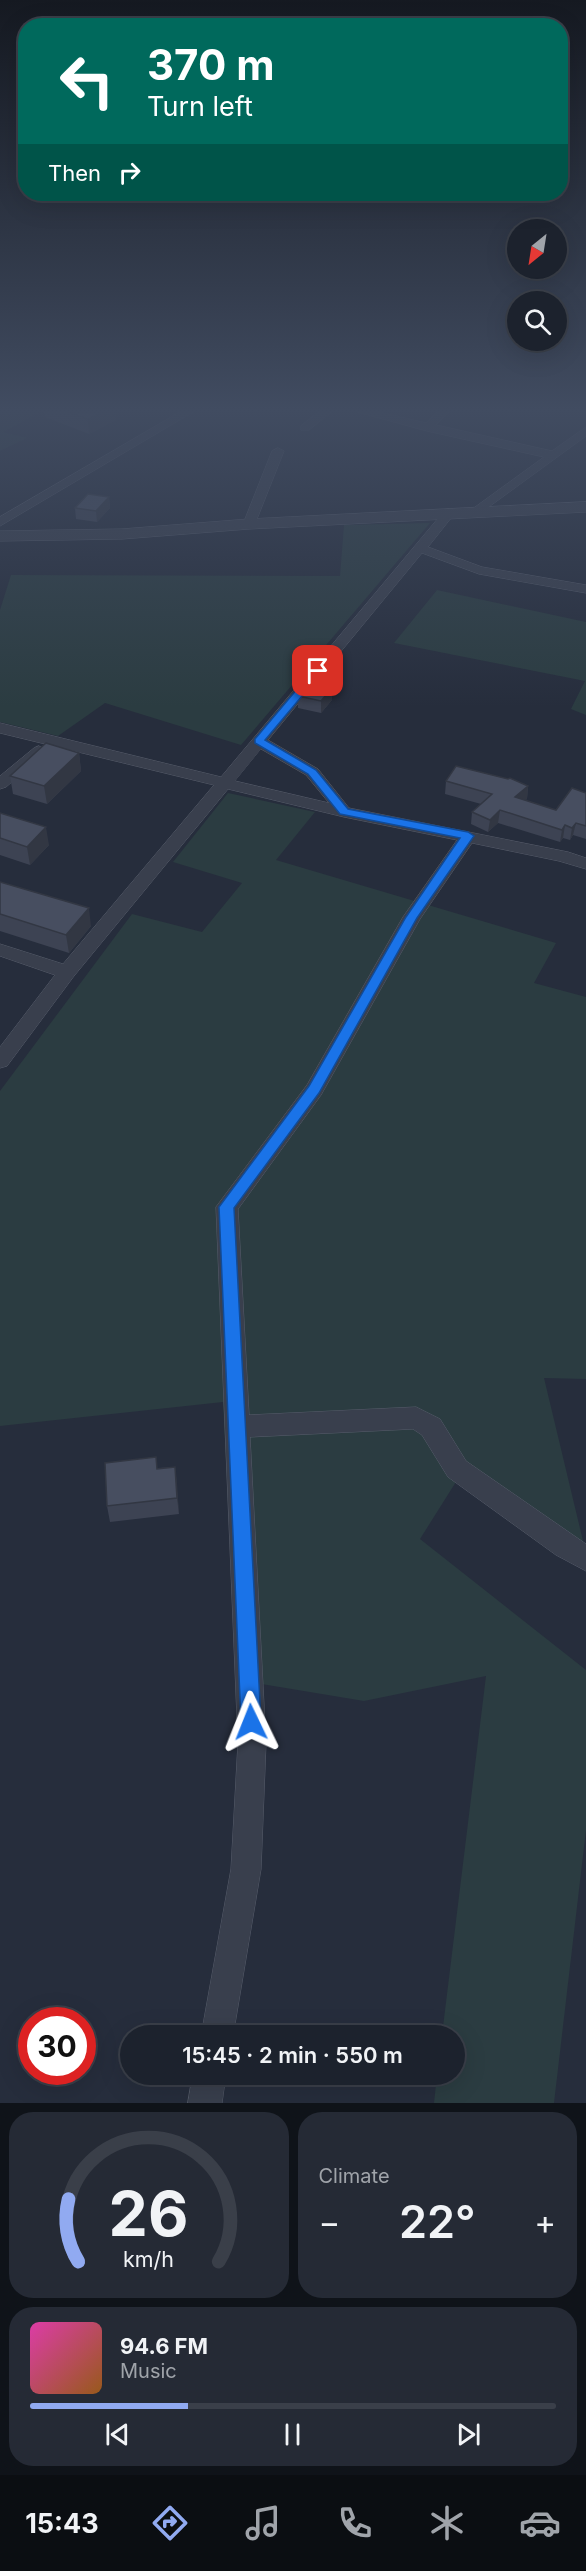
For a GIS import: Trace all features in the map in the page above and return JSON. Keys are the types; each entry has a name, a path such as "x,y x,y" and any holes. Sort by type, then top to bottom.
{"street":[{"path":"0,522 20,510"},
{"path":"249,524 255,510"},
{"path":"475,513 478,510"},
{"path":"0,536 122,534 249,524 528,510"},
{"path":"0,1061 67,972 449,513"},
{"path":"420,548 479,570 586,588"},
{"path":"0,729 222,784 344,812 562,856 586,864"},
{"path":"0,784 51,741"},
{"path":"259,741 312,772 344,812"},
{"path":"219,2025 246,1869 252,1743 227,1207 314,1090 412,917 468,836"},
{"path":"0,950 67,972"},
{"path":"237,1427 416,1418 430,1427 457,1469 565,1546 586,1558"},
{"path":"205,2103 208,2085"}],"shaded area":[{"path":"430,523 241,745 105,703 58,736 0,722 0,610 11,575 340,576 344,525"},
{"path":"437,590 586,622 586,715 571,709 585,681 394,643"},
{"path":"228,793 315,812 276,860 556,943 534,983 586,997 586,1379 544,1378 584,1545 466,1466 420,1539 586,1670 586,1830 554,2103 434,2103 436,2085 465,2085 465,2025 443,2025 486,1676 364,1701 237,1680 223,1402 0,1426 0,1091 132,914 202,932 242,883 173,862"}],"building":[{"path":"309,682 332,688 321,701 298,696"},
{"path":"46,743 79,753 44,786 10,776"},
{"path":"456,766 510,778 528,786 515,797 556,810 572,788 586,793 586,826 576,823 572,828 565,825 562,830 500,810 490,820 472,812 492,794 446,781"},
{"path":"0,813 46,827 27,847 0,838"},
{"path":"0,882 89,908 66,935 0,914"},
{"path":"156,1457 157,1469 175,1467 177,1498 107,1506 105,1463"}],"route":[{"path":"251,1722 248,1616 227,1207 314,1090 391,951 468,836 344,812 312,772 259,741 318,671"}]}
